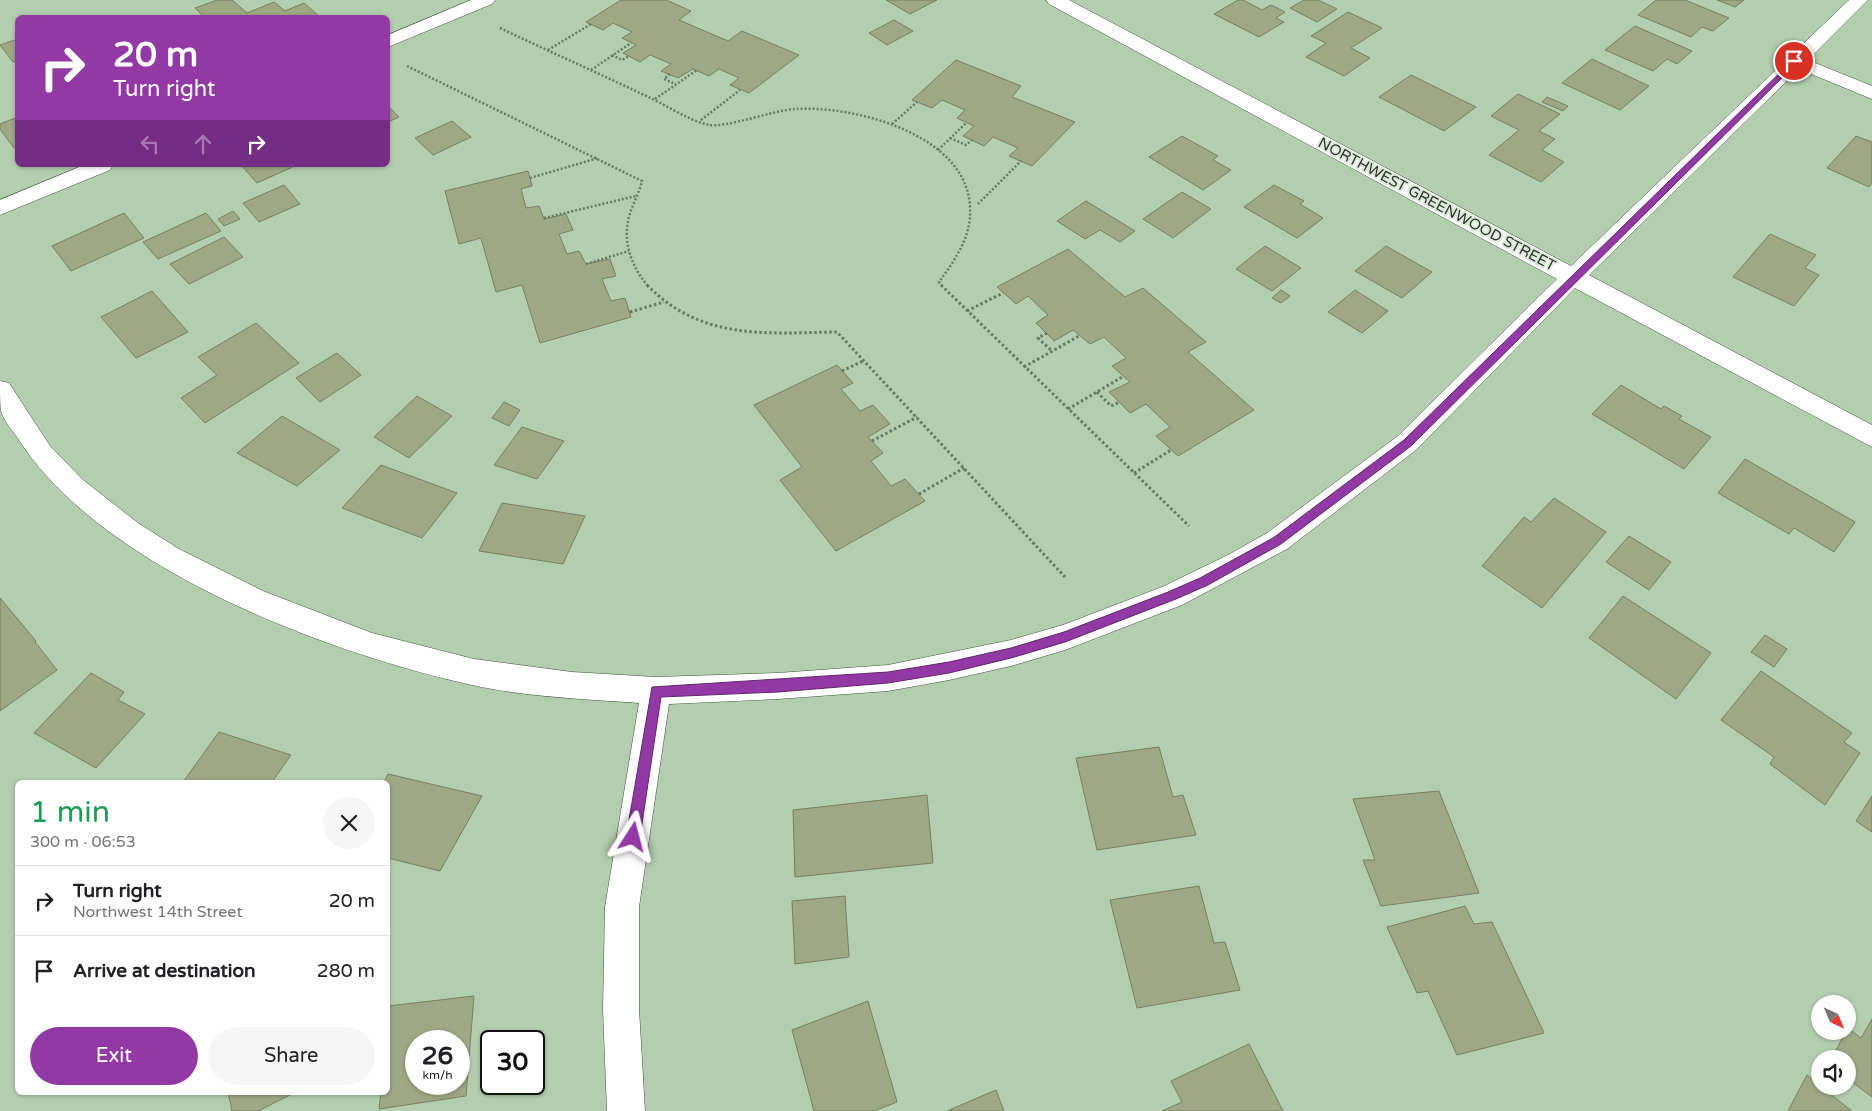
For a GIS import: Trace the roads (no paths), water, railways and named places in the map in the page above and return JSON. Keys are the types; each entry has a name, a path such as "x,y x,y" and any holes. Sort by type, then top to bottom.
{"street":[{"path":"390,41 486,0"},
{"name":"NORTHWEST GREENWOOD STREET","path":"1055,0 1872,437"},
{"path":"0,390 41,453 74,487 128,531 169,556 253,600 346,638 474,672 572,685 656,691 778,686 888,678 949,667 1011,653 1065,637 1180,592 1277,541 1407,443 1573,277 1859,0"},
{"path":"1794,61 1872,93"},
{"path":"0,208 97,167"},
{"path":"626,1111 621,1009 622,907 656,691"}]}
